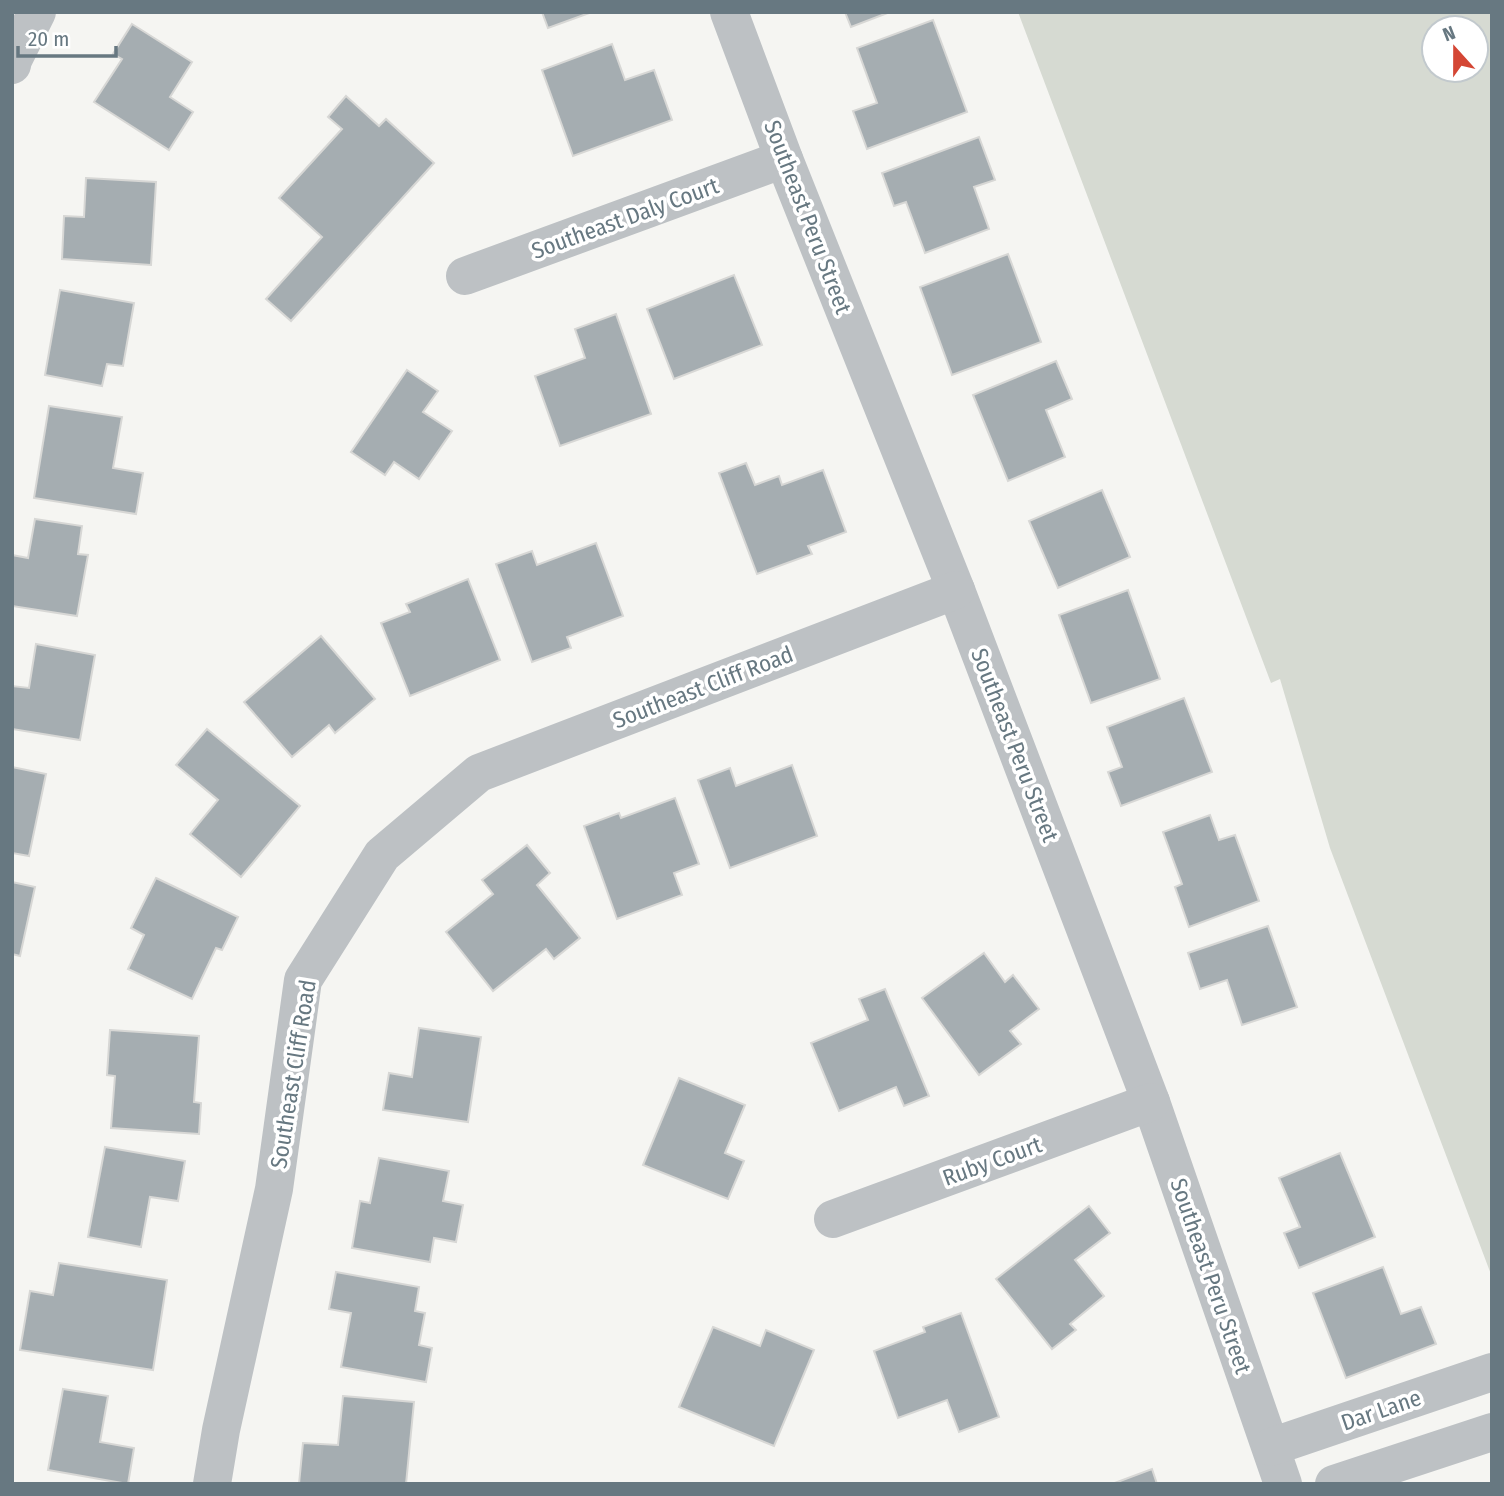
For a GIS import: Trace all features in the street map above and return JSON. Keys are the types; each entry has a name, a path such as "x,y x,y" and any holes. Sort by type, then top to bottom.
{"street":[{"path":"12,65 37,12"},
{"name":"Southeast Peru Street","path":"729,12 956,590 1151,1102 1283,1484"},
{"name":"Southeast Daly Court","path":"465,276 785,159"},
{"name":"Southeast Cliff Road","path":"212,1484 221,1430 274,1189 303,980 382,855 479,773 956,590"},
{"name":"Ruby Court","path":"833,1219 1151,1102"},
{"name":"Dar Lane","path":"1271,1447 1492,1373"},
{"path":"1334,1484 1492,1432"}],"shaded area":[{"path":"1018,12 1492,12 1492,1277 1330,848 1280,679 1271,683"}],"building":[{"path":"542,12 592,12 548,28"},
{"path":"845,12 890,12 851,27"},
{"path":"933,20 967,112 867,149 853,111 877,103 857,48"},
{"path":"132,24 192,62 170,97 193,112 169,150 94,102 122,59 113,54"},
{"path":"612,44 625,80 654,70 672,120 573,156 542,70"},
{"path":"346,96 379,126 386,119 434,163 291,321 266,299 322,237 279,198 342,129 328,117"},
{"path":"979,137 995,180 974,187 989,229 925,253 906,202 894,206 882,173"},
{"path":"86,178 156,182 151,265 62,259 64,216 84,217"},
{"path":"1008,254 1041,342 952,375 920,287"},
{"path":"734,275 762,345 674,379 647,309"},
{"path":"60,290 134,303 123,366 107,364 102,386 45,375"},
{"path":"616,314 651,414 560,446 535,376 585,358 575,329"},
{"path":"1056,361 1072,399 1046,410 1065,457 1008,481 973,395"},
{"path":"407,370 438,391 423,412 452,431 419,479 394,462 385,475 351,452"},
{"path":"49,406 122,417 113,468 143,473 136,514 34,498"},
{"path":"746,463 755,485 779,476 782,485 823,470 846,532 808,546 812,554 757,574 719,473"},
{"path":"1102,490 1130,557 1058,588 1029,521"},
{"path":"35,519 82,526 78,554 88,555 77,616 12,606 12,555 28,558"},
{"path":"596,543 623,616 567,637 571,648 532,662 496,564 532,551 537,565"},
{"path":"468,579 500,660 410,696 381,623 410,612 406,604"},
{"path":"1128,590 1160,679 1091,703 1059,615"},
{"path":"321,636 375,699 335,733 329,725 292,757 244,702"},
{"path":"36,644 95,655 80,740 12,729 12,686 29,688"},
{"path":"1184,698 1212,772 1121,806 1108,772 1122,767 1107,727"},
{"path":"207,729 300,806 241,877 190,834 218,800 176,765"},
{"path":"792,765 817,836 730,868 698,780 730,768 736,786"},
{"path":"12,767 46,774 29,856 12,853"},
{"path":"675,798 699,864 674,873 682,895 617,919 584,826 619,813 621,818"},
{"path":"1210,815 1219,840 1235,835 1259,901 1189,927 1175,887 1182,884 1163,832"},
{"path":"527,845 550,873 537,885 580,938 554,959 546,949 493,991 446,932 493,894 482,880"},
{"path":"156,878 238,917 222,950 216,948 192,999 128,969 144,935 131,928"},
{"path":"12,882 35,887 20,956 12,954"},
{"path":"1268,926 1297,1007 1242,1025 1227,980 1200,989 1188,953"},
{"path":"984,953 1005,982 1013,975 1039,1009 1010,1031 1021,1044 979,1075 922,998"},
{"path":"885,989 929,1096 904,1106 896,1087 839,1111 811,1043 868,1020 859,999"},
{"path":"419,1028 481,1037 468,1122 383,1110 389,1073 412,1077"},
{"path":"110,1030 199,1036 194,1102 201,1103 199,1134 111,1128 115,1076 107,1075"},
{"path":"679,1078 745,1105 725,1153 744,1161 728,1199 643,1165"},
{"path":"105,1147 185,1161 178,1201 150,1197 141,1247 88,1237"},
{"path":"1340,1153 1375,1237 1299,1268 1284,1233 1300,1227 1279,1178"},
{"path":"379,1158 449,1171 443,1201 463,1205 456,1242 434,1238 430,1262 352,1248 360,1201 370,1203"},
{"path":"1089,1206 1110,1233 1075,1260 1104,1296 1070,1324 1076,1330 1052,1349 996,1279"},
{"path":"59,1263 167,1280 153,1370 20,1350 30,1291 53,1295"},
{"path":"1383,1267 1401,1314 1421,1307 1436,1344 1346,1378 1313,1293"},
{"path":"336,1272 419,1287 415,1311 425,1313 419,1345 432,1348 426,1382 341,1367 351,1313 329,1309"},
{"path":"961,1313 999,1417 959,1432 947,1400 898,1418 874,1351 925,1332 923,1327"},
{"path":"713,1327 760,1346 766,1330 814,1350 774,1446 679,1407"},
{"path":"63,1389 108,1396 100,1442 134,1448 128,1484 48,1470"},
{"path":"343,1396 414,1402 406,1484 299,1484 303,1443 338,1445"},
{"path":"1152,1469 1157,1484 1112,1484"}]}
